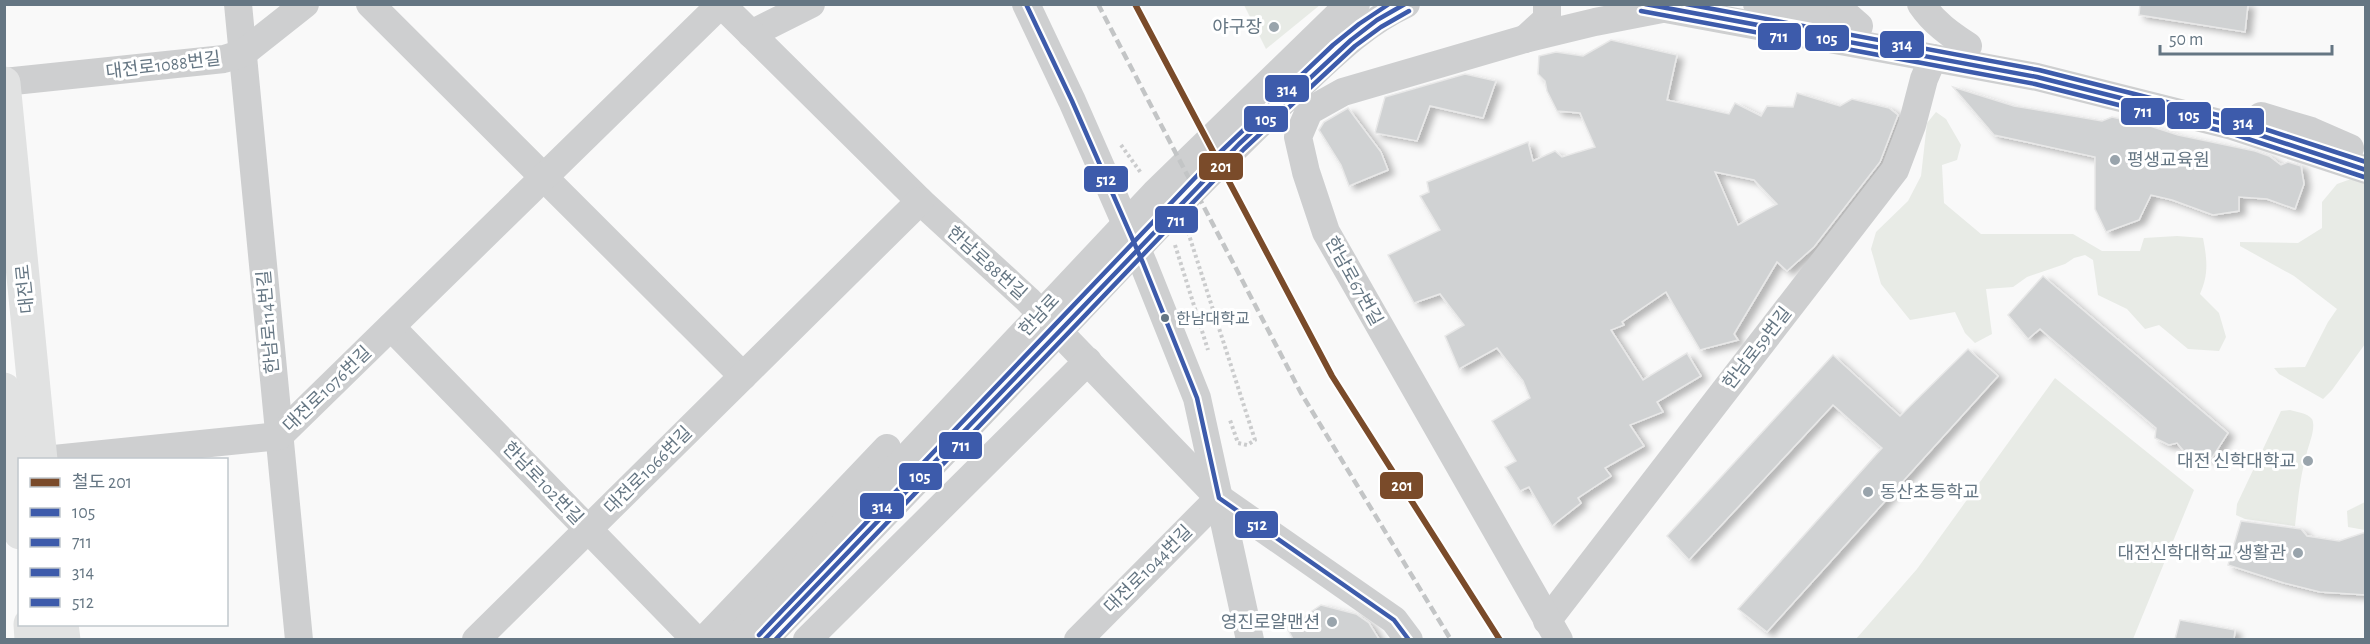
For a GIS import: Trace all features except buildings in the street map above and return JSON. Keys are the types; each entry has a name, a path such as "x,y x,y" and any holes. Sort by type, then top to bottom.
{"main road":[{"name":"대전로","path":"4,83 25,458"},
{"name":"대전로","path":"4,389 24,458"}],"street":[{"name":"한남로114번길","path":"238,4 299,639"},
{"name":"대전로1088번길","path":"4,83 224,59 243,53 305,4"},
{"path":"370,4 743,376"},
{"name":"대전로1076번길","path":"55,458 279,436 721,4"},
{"name":"한남로88번길","path":"721,4 920,201 1028,300 1219,498 1394,620 1409,639"},
{"path":"750,34 811,4"},
{"path":"1026,4 1134,241 1197,398 1250,639"},
{"name":"한남로","path":"764,639 1155,193 1349,19 1392,11 1406,4"},
{"path":"1525,39 1547,19 1547,4"},
{"path":"1757,4 1820,10 1859,26 2039,59 2178,92 2311,131 2366,154"},
{"path":"1840,4 1843,12 1859,26"},
{"path":"1921,4 1928,15 1948,33 1968,46"},
{"path":"1652,7 2037,77 2220,123 2366,170"},
{"name":"한남로67번길","path":"1553,630 1326,232 1306,172 1298,137 1309,111 1343,92 1525,39 1652,7"},
{"name":"한남로59번길","path":"1553,630 1895,170 1933,58"},
{"name":"대전로1066번길","path":"476,639 920,201"},
{"path":"704,639 1028,300"},
{"name":"한남로102번길","path":"391,327 696,639"},
{"path":"807,639 1088,361"},
{"name":"한남로","path":"735,639 920,460"},
{"name":"대전로1044번길","path":"1078,639 1219,498"}],"path":[{"path":"1186,224 1255,440 1247,445 1238,443 1227,409"},
{"path":"1183,274 1209,353"}],"shaded area":[{"name":"야구장","path":"1244,5 1320,5 1266,49"},
{"path":"1936,112 1946,119 1961,145 1957,160 1942,165 1944,203 1981,234 2073,234 2102,251 2140,251 2144,238 2177,236 2203,238 2206,266 2205,280 2200,294 2219,313 2226,337 2219,351 2188,349 2159,325 2145,329 2127,309 2098,295 2093,260 2085,255 2027,277 2013,287 1986,289 1992,334 1975,343 1965,333 1955,312 1910,320 1881,284 1871,249 1876,232 1908,201 1921,176 1927,123"},
{"path":"2365,174 2365,344 2323,399 2279,374 2274,368 2305,367 2337,309 2294,276 2240,246 2240,242 2298,243 2322,228 2322,202 2337,184"},
{"path":"2055,378 2194,490 2133,639 1856,639 1917,569"},
{"path":"2290,410 2307,415 2312,419 2313,424 2302,473 2295,526 2245,519 2236,515 2237,504 2281,411"},
{"path":"2365,502 2365,530 2348,527 2347,511"}],"railway":[{"path":"1098,4 1301,393 1451,640"}],"rail line":[{"name":"201","path":"1135,4 1332,376 1500,640"}],"transit line":[{"name":"512","path":"1026,4 1072,101 1143,263 1197,398 1219,498 1394,620 1409,640"},
{"name":"314","path":"759,635 1213,159 1333,45 1389,4"},
{"name":"105","path":"764,640 1239,144 1351,40 1377,20 1405,4"},
{"name":"105","path":"1645,4 2037,77 2232,126 2366,170"},
{"name":"314","path":"1686,4 2039,70 2234,119 2366,162"},
{"name":"711","path":"775,640 1244,149 1355,46 1381,27 1409,11"},
{"name":"711","path":"1641,11 2035,84 2230,133 2364,177"}],"place":[{"name":"야구장","path":"1274,27"},
{"name":"평생교육원","path":"2115,160"},
{"name":"한남대학교","path":"1165,318"},
{"name":"대전 신학대학교","path":"2308,461"},
{"name":"동산초등학교","path":"1868,492"},
{"name":"대전신학대학교 생활관","path":"2298,553"},
{"name":"영진로얄맨션","path":"1332,622"}]}
